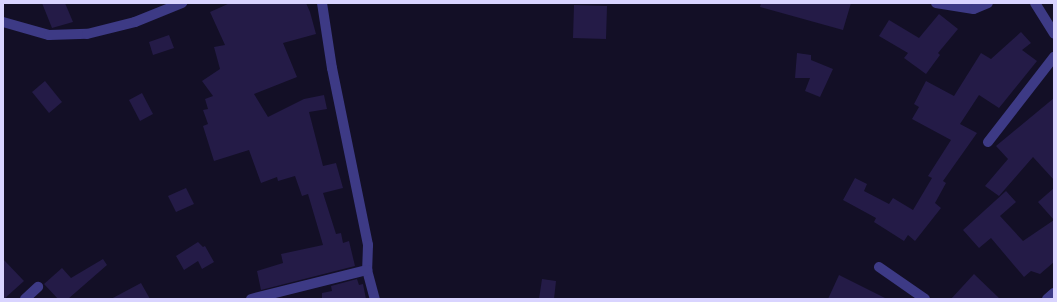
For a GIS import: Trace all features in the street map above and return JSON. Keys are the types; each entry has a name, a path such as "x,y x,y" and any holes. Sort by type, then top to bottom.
{"street":[{"path":"3,22 49,36 87,34 135,22 182,3"},
{"path":"322,3 332,68 368,245 367,270 375,299"},
{"path":"936,3 974,9 988,3"},
{"path":"1035,3 1054,33"},
{"path":"988,142 1054,57"},
{"path":"879,267 925,299"},
{"path":"251,299 367,270"},
{"path":"25,299 38,287"},
{"path":"1047,299 1054,292"}],"building":[{"path":"42,3 65,3 73,22 52,28"},
{"path":"230,3 306,3 316,34 283,43 297,77 254,94 268,117 304,99 324,95 327,109 309,112 323,166 336,163 343,188 323,193 336,234 341,233 343,243 349,241 355,266 261,290 257,271 283,263 281,254 323,245 308,194 302,196 295,176 278,181 277,177 261,183 249,150 214,161 203,126 208,124 203,110 208,109 205,99 213,96 202,81 220,69 214,47 225,45 210,12"},
{"path":"761,3 851,3 843,30 760,7"},
{"path":"574,5 607,6 606,39 573,38"},
{"path":"939,14 958,29 938,53 940,55 926,74 904,58 908,53 879,36 889,20 919,38"},
{"path":"1021,32 1031,43 1022,50 1037,61 999,108 979,95 960,124 977,133 943,181 946,183 935,203 941,208 915,241 908,235 904,241 874,222 876,218 843,200 855,178 867,184 864,191 889,204 893,198 913,210 932,178 928,176 951,140 912,119 919,107 914,104 926,81 954,96 981,53 991,59"},
{"path":"169,35 174,48 153,55 149,42"},
{"path":"797,53 811,55 811,60 833,69 820,97 805,91 810,78 795,78"},
{"path":"45,81 62,102 49,113 32,92"},
{"path":"142,93 153,114 140,121 129,100"},
{"path":"1054,98 1054,180 1033,157 999,196 985,186 1008,159 996,146"},
{"path":"186,188 194,204 176,212 168,196"},
{"path":"1054,188 1054,220 1038,202"},
{"path":"1006,191 1016,202 1000,216 1023,241 1054,220 1054,262 1040,274 1031,271 1024,277 991,238 979,248 963,230"},
{"path":"198,242 203,247 205,246 214,262 202,269 198,261 184,270 176,256"},
{"path":"3,259 24,281 4,299 3,299"},
{"path":"103,259 107,265 68,299 58,299 44,284 62,268 71,278"},
{"path":"974,274 1000,299 951,299"},
{"path":"839,275 887,299 828,299"},
{"path":"357,279 359,285 363,284 366,299 322,299 322,293 332,291 331,286"},
{"path":"542,279 556,281 554,299 539,299"},
{"path":"141,283 150,299 111,299"}]}
